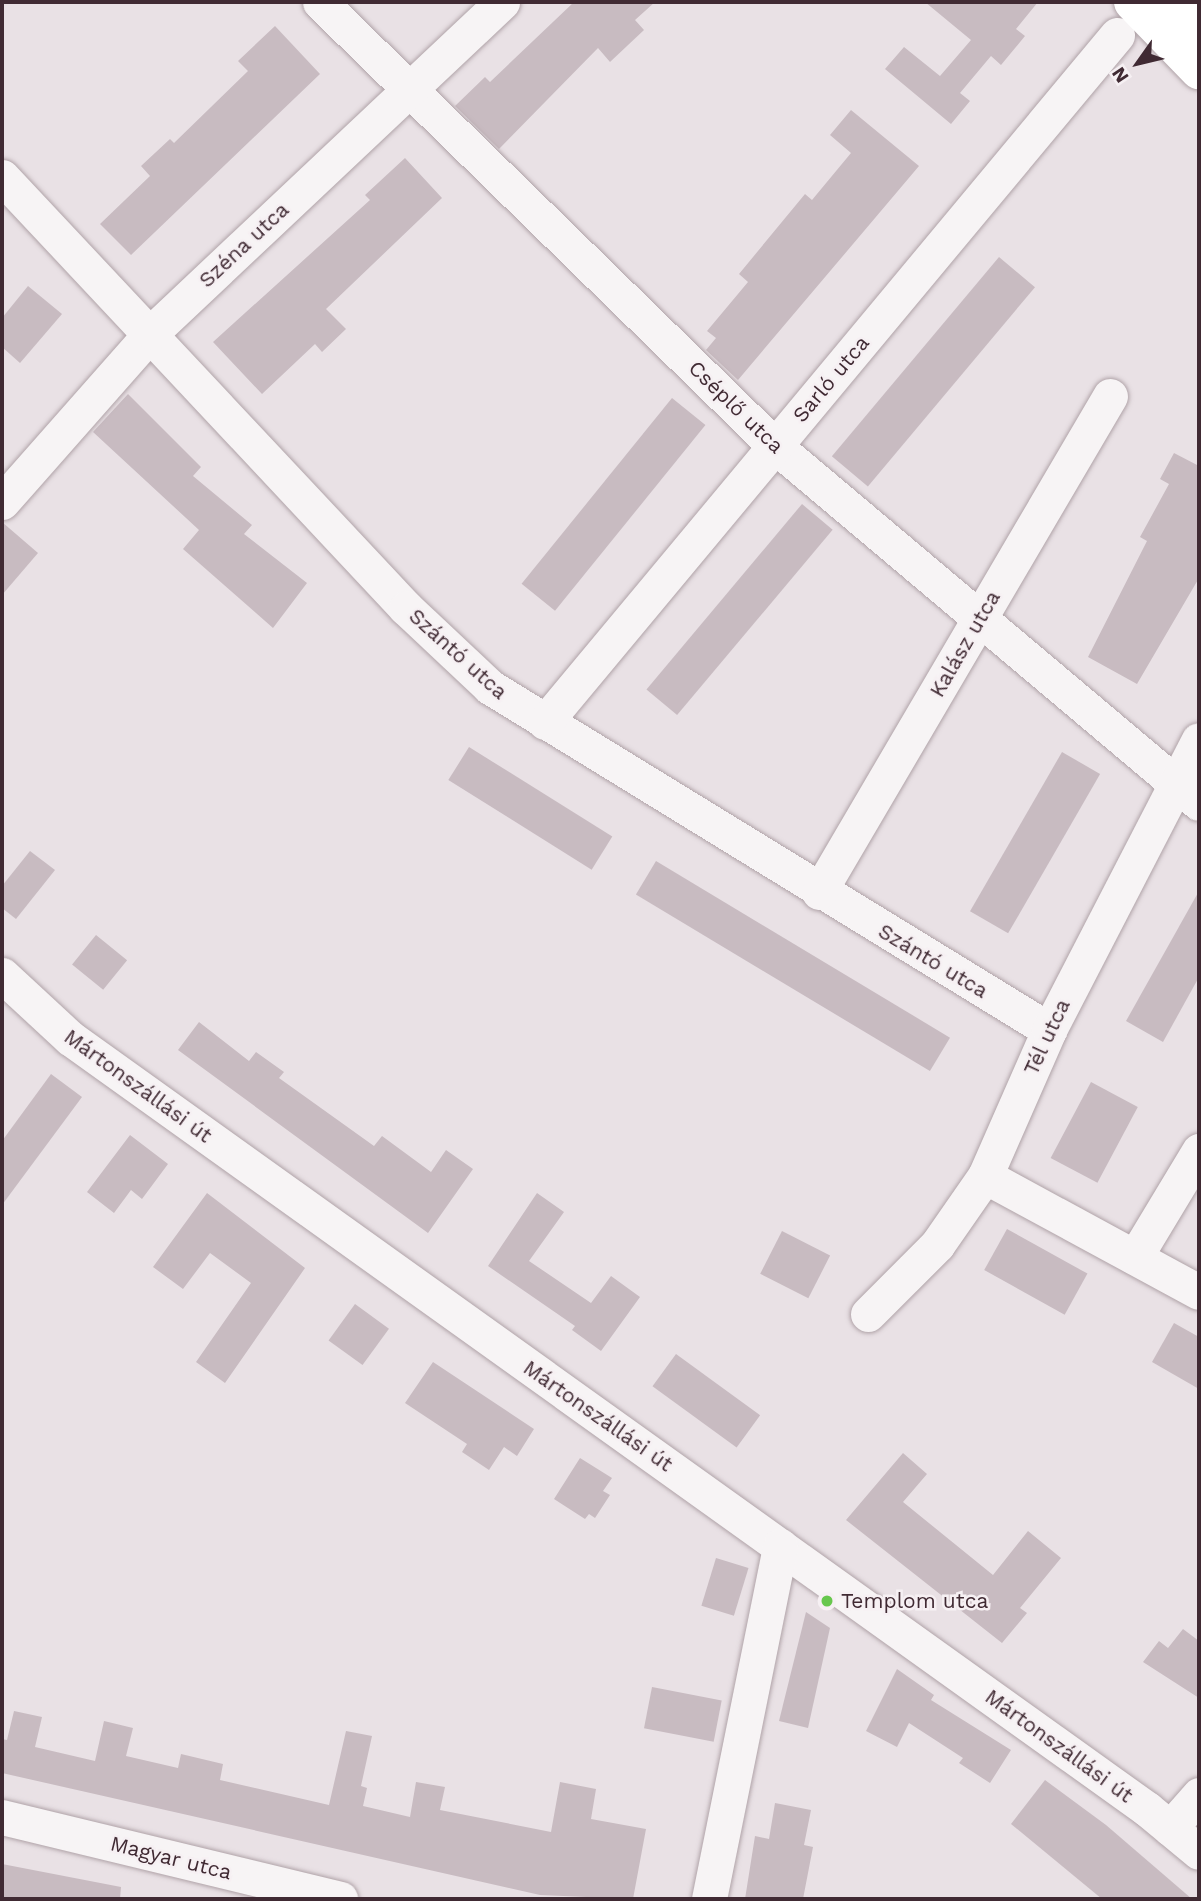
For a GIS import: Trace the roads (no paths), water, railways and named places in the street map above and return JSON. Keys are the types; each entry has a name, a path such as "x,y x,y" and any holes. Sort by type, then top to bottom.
{"main road":[{"path":"1174,2 1199,27"},
{"path":"1125,19 1199,70"}],"street":[{"name":"Cséplő utca","path":"320,2 775,446 1188,794"},
{"name":"Széna utca","path":"2,502 152,332 502,2"},
{"name":"Sarló utca","path":"545,722 1125,19"},
{"name":"Szántó utca","path":"2,177 152,332 406,608 490,687 819,892 1049,1030"},
{"name":"Kalász utca","path":"819,892 1111,396"},
{"name":"Tél utca","path":"868,1314 936,1245 985,1175 1049,1030 1188,794 1199,740"},
{"name":"Mártonszállási út","path":"2,975 69,1038 780,1546 1170,1828 1199,1852"},
{"path":"1135,1257 1199,1150"},
{"path":"985,1175 1199,1292"},
{"path":"709,1899 780,1546"},
{"path":"1170,1828 1199,1795"},
{"name":"Magyar utca","path":"2,1817 340,1899"}],"place":[{"name":"Templom utca","path":"827,1601"}]}
